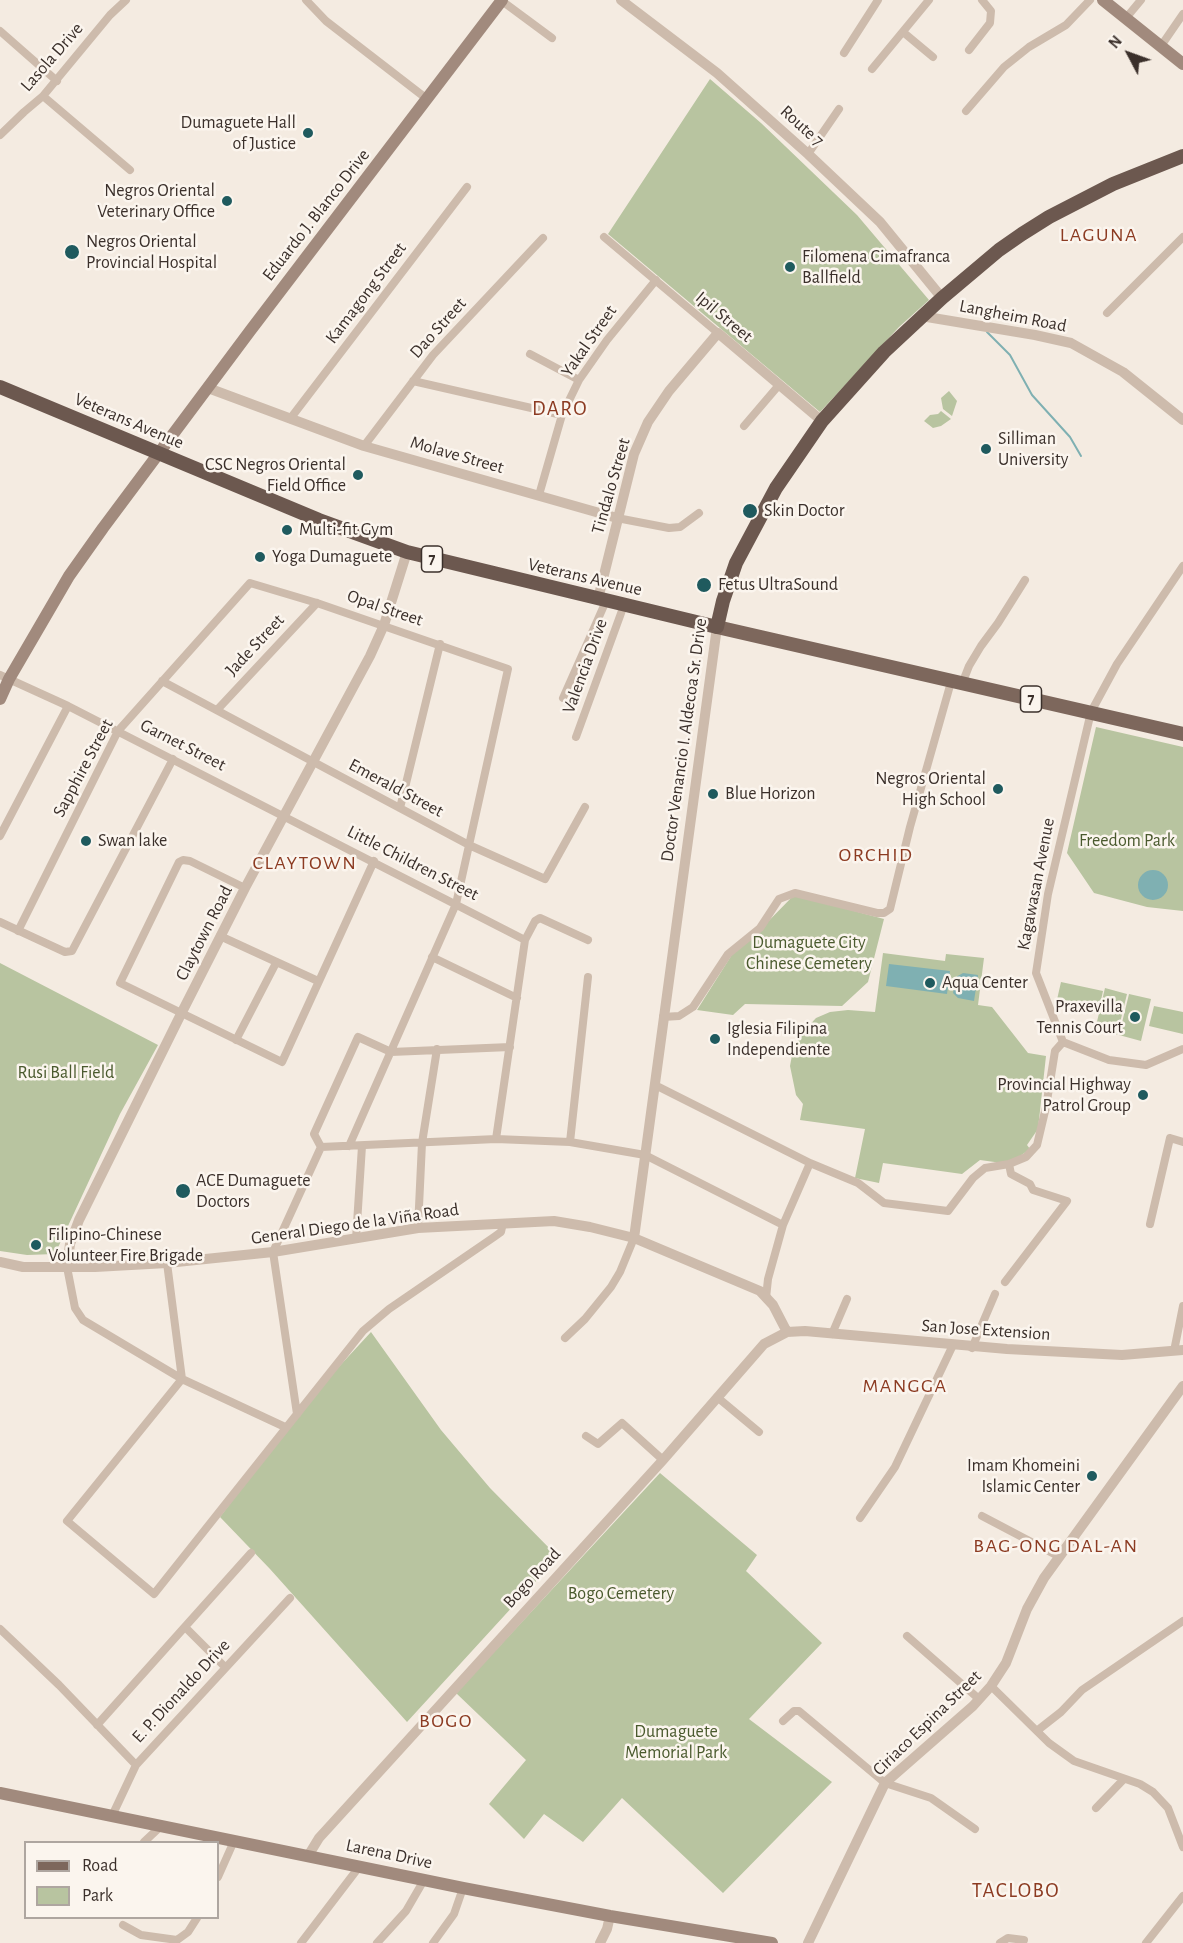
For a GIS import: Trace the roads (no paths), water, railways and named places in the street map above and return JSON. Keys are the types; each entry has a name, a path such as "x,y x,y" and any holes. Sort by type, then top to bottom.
{"highway":[{"name":"Doctor Venancio I. Aldecoa Sr. Drive","path":"717,627 729,583 748,538 786,471 822,421 866,370 921,316 999,250 1049,217 1113,184 1183,156"},
{"name":"Veterans Avenue","path":"0,387 319,520 407,552 717,627"}],"main road":[{"name":"Eduardo J. Blanco Drive","path":"0,699 4,677 69,576 159,453 502,0"},
{"path":"1102,0 1182,62"},
{"name":"Veterans Avenue","path":"717,627 1183,734"},
{"name":"Larena Drive","path":"0,1793 610,1917 772,1943"}],"street":[{"name":"Lasola Drive","path":"0,135 57,81 110,15 126,0"},
{"path":"306,0 326,21 427,99"},
{"path":"502,0 552,38"},
{"name":"Route 7","path":"622,0 717,73 808,154 880,222 942,298"},
{"path":"844,53 878,0"},
{"path":"872,69 929,0"},
{"path":"969,50 990,23 991,11 982,0"},
{"path":"966,111 1004,67 1029,47 1066,25 1090,0"},
{"path":"1126,18 1142,0"},
{"path":"1161,46 1183,14"},
{"path":"0,31 57,81"},
{"path":"903,32 933,57"},
{"path":"43,96 130,170"},
{"path":"808,154 838,109"},
{"name":"Kamagong Street","path":"290,419 467,187"},
{"name":"Ipil Street","path":"604,237 822,421"},
{"path":"1107,313 1183,237"},
{"name":"Dao Street","path":"364,446 433,356 543,238"},
{"name":"Yakal Street","path":"539,495 562,415 579,380 607,340 656,280"},
{"name":"Langheim Road","path":"921,316 1071,343 1123,372 1183,420"},
{"name":"Tindalo Street","path":"602,600 617,518 634,454 648,422 669,391 718,333"},
{"path":"530,354 579,380"},
{"path":"413,381 562,415"},
{"path":"744,426 779,385"},
{"name":"Molave Street","path":"208,388 364,446 617,518 669,528 680,527 699,513"},
{"name":"Claytown Road","path":"67,1267 70,1244 79,1220 220,936 314,763 384,625 407,552"},
{"name":"Kagawasan Avenue","path":"1063,1042 1036,973 1048,894 1091,712 1117,664 1183,566"},
{"path":"663,1017 680,1016 693,1008 728,954 760,928 779,899 795,892 877,913 884,913 890,909 910,826 956,683 1025,580"},
{"name":"Opal Street","path":"250,583 384,625 508,669 469,845"},
{"name":"Sapphire Street","path":"18,931 118,731 250,583"},
{"path":"563,698 602,600"},
{"name":"Jade Street","path":"217,710 317,603"},
{"name":"Valencia Drive","path":"576,737 624,605"},
{"name":"Doctor Venancio I. Aldecoa Sr. Drive","path":"565,1338 585,1319 611,1287 634,1238 717,627"},
{"path":"400,808 440,644"},
{"name":"Garnet Street","path":"4,677 68,705 285,816"},
{"name":"Emerald Street","path":"162,681 469,845 546,879 585,807"},
{"path":"0,836 68,705"},
{"path":"0,922 65,952 72,951 173,759"},
{"name":"Little Children Street","path":"285,816 525,940"},
{"path":"349,1146 456,904 469,845"},
{"path":"245,888 190,861 181,861 177,865 120,984 282,1062 374,861"},
{"path":"496,1139 525,940 535,921 540,918 588,940"},
{"path":"220,936 318,981"},
{"path":"432,957 517,998"},
{"path":"236,1040 276,963"},
{"path":"570,1142 588,977"},
{"path":"321,1147 314,1134 358,1037 390,1052 510,1047"},
{"path":"655,1085 810,1163 858,1183 884,1203 948,1211 973,1178 985,1168 1009,1164 1026,1157 1037,1145 1055,1051 1063,1042 1109,1060 1146,1065 1183,1049"},
{"path":"418,1228 422,1143 437,1049"},
{"path":"1150,1224 1170,1138 1183,1142"},
{"path":"321,1147 496,1139 570,1142 645,1155 783,1225"},
{"path":"356,1239 362,1146"},
{"path":"297,1414 273,1252 321,1147"},
{"path":"766,1298 768,1279 783,1225 810,1163"},
{"path":"1005,1282 1067,1202 1033,1190 1030,1184 1011,1174 1009,1164"},
{"name":"General Diego de la Viña Road","path":"0,1262 23,1267 95,1267 167,1263 273,1252 418,1228 554,1221 634,1238 760,1291 776,1311 788,1332"},
{"path":"167,1263 182,1379 67,1521 154,1594 363,1331 389,1309 494,1238 501,1232 503,1223"},
{"path":"67,1267 75,1308 83,1320 182,1379 285,1427"},
{"path":"972,1348 995,1294"},
{"path":"832,1334 847,1299"},
{"path":"1180,1353 1183,1306"},
{"name":"San Jose Extension","path":"788,1332 805,1331 972,1348 1122,1355 1180,1353"},
{"name":"Bogo Road","path":"308,1856 326,1830 663,1460 764,1344 788,1332"},
{"path":"860,1518 895,1467 953,1345"},
{"name":"Ciriaco Espina Street","path":"808,1943 885,1782 991,1686 1006,1663 1033,1598 1058,1556 1183,1386"},
{"path":"717,1397 759,1432"},
{"path":"586,1436 598,1444 622,1423 663,1460"},
{"path":"982,1516 1058,1556"},
{"path":"97,1725 251,1553"},
{"name":"E. P. Dionaldo Drive","path":"112,1816 136,1765 290,1598"},
{"path":"1038,1730 1082,1690 1183,1621"},
{"path":"185,1627 225,1667"},
{"path":"0,1629 59,1685 136,1765"},
{"path":"907,1636 979,1699"},
{"path":"991,1686 1049,1743 1074,1761 1122,1780 1140,1784 1162,1800 1168,1808 1183,1847"},
{"path":"783,1721 792,1712 799,1711 885,1782 931,1798 975,1830"},
{"path":"1096,1808 1122,1780"},
{"path":"145,1841 161,1826"},
{"path":"219,1875 234,1841"},
{"path":"301,1943 359,1867"},
{"path":"377,1943 406,1911 424,1880"},
{"path":"433,1943 454,1914 463,1888"},
{"path":"1146,1943 1183,1896"},
{"path":"600,1943 605,1936 610,1917"},
{"path":"123,1925 141,1935 177,1940 188,1932 196,1919"},
{"path":"1000,1943 1008,1938 1024,1940"}],"water":[{"path":"1153,870 1164,874 1168,885 1164,896 1153,900 1142,896 1138,885 1142,874"},
{"path":"889,964 950,971 947,994 886,986"},
{"path":"963,973 978,975 974,1001 958,998 953,993 956,977"}],"waterway":[{"path":"987,332 1010,355 1032,395 1070,437 1081,456"}],"place":[{"name":"Dumaguete Hall of Justice","path":"308,133"},
{"name":"Negros Oriental Veterinary Office","path":"227,201"},
{"name":"Negros Oriental Provincial Hospital","path":"72,252"},
{"name":"Filomena Cimafranca Ballfield","path":"790,267"},
{"name":"Silliman University","path":"986,449"},
{"name":"CSC Negros Oriental Field Office","path":"358,475"},
{"name":"Skin Doctor","path":"750,511"},
{"name":"Multi-fit Gym","path":"287,530"},
{"name":"Yoga Dumaguete","path":"260,557"},
{"name":"Fetus UltraSound","path":"704,585"},
{"name":"Negros Oriental High School","path":"998,789"},
{"name":"Blue Horizon","path":"713,794"},
{"name":"Swan lake","path":"86,841"},
{"name":"Aqua Center","path":"930,983"},
{"name":"Praxevilla Tennis Court","path":"1135,1017"},
{"name":"Iglesia Filipina Independiente","path":"715,1039"},
{"name":"Provincial Highway Patrol Group","path":"1143,1095"},
{"name":"ACE Dumaguete Doctors","path":"183,1191"},
{"name":"Filipino-Chinese Volunteer Fire Brigade","path":"36,1245"},
{"name":"Imam Khomeini Islamic Center","path":"1092,1476"}],"district":[{"name":"LAGUNA","path":"1099,235"},
{"name":"DARO","path":"560,409"},
{"name":"ORCHID","path":"876,855"},
{"name":"CLAYTOWN","path":"305,863"},
{"name":"MANGGA","path":"905,1386"},
{"name":"BAG-ONG DAL-AN","path":"1056,1546"},
{"name":"BOGO","path":"446,1721"},
{"name":"TACLOBO","path":"1016,1891"}],"park label":[{"name":"Freedom Park","path":"1127,841"},
{"name":"Dumaguete City Chinese Cemetery","path":"809,953"},
{"name":"Rusi Ball Field","path":"66,1073"},
{"name":"Bogo Cemetery","path":"621,1594"},
{"name":"Dumaguete Memorial Park","path":"676,1742"}]}
